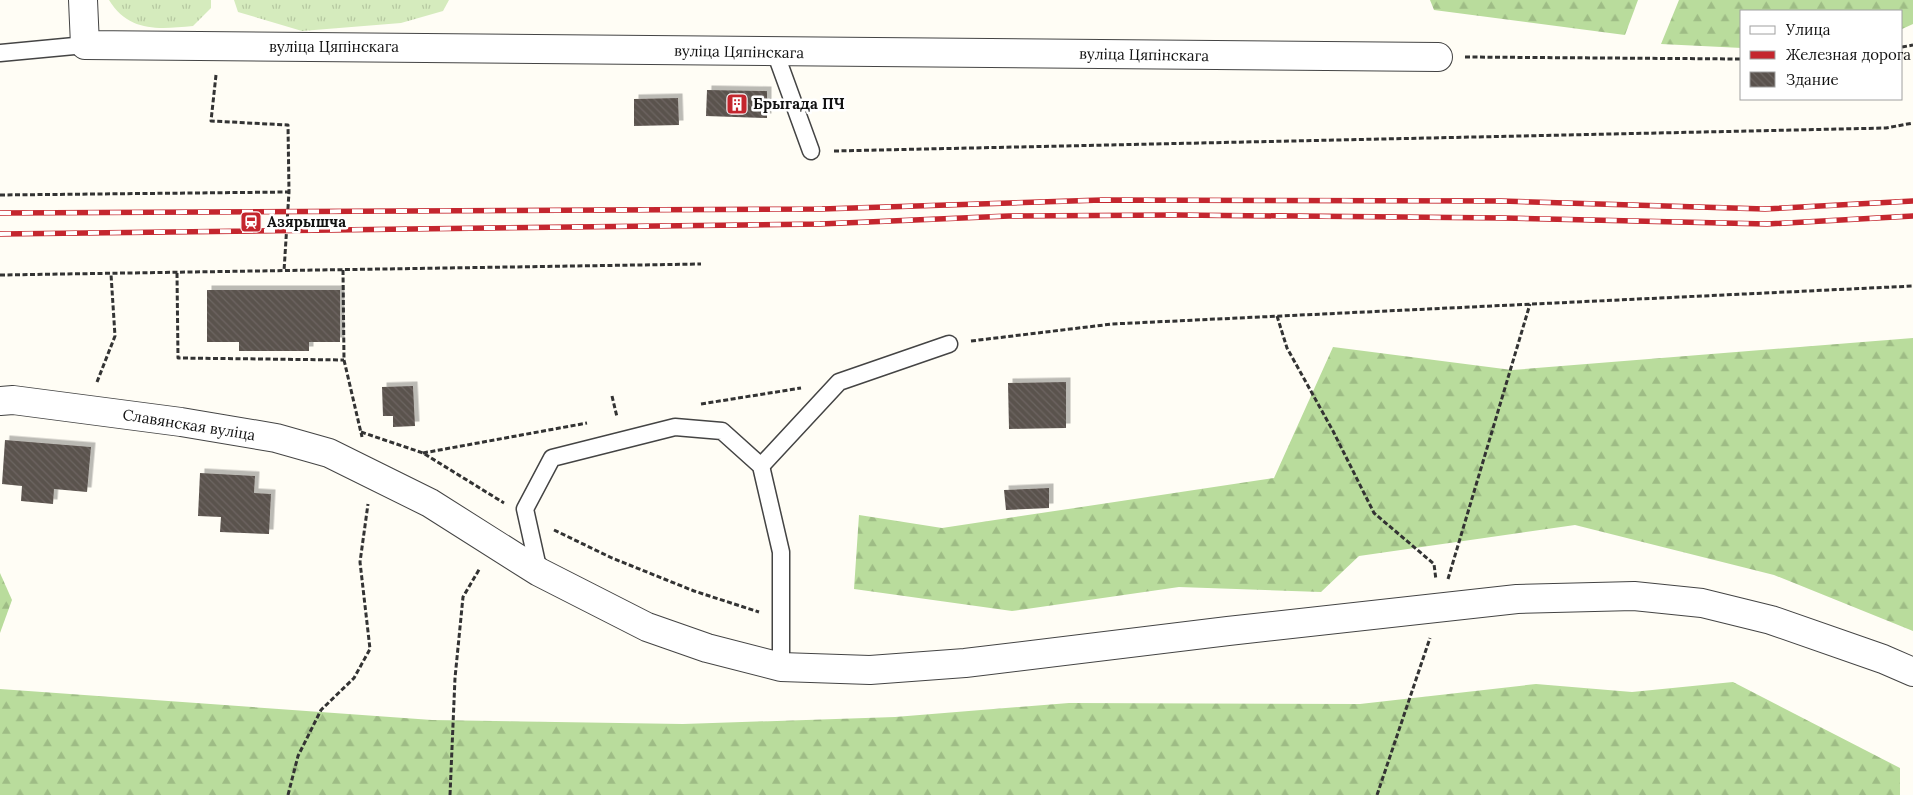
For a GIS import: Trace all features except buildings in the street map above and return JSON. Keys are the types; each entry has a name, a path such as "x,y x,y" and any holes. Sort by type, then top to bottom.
{"street":[{"path":"83,0 85,45"},
{"name":"вуліца Цяпінскага","path":"85,45 1438,57"},
{"name":"Славянская вуліца","path":"0,401 13,400 181,422 276,438 329,452 430,503 539,572 647,626 706,648 781,667 870,670 965,663 1238,630 1517,600 1634,596 1702,603 1771,620 1883,659 1913,672"}],"lane":[{"path":"0,53 85,45"},
{"path":"775,52 811,151"},
{"path":"760,466 839,382 949,344"},
{"path":"539,572 525,509 552,458 675,427 722,431 760,466 781,552 781,667"}],"path":[{"path":"218,46 211,121 288,125 289,192 284,271"},
{"path":"1438,57 1740,59"},
{"path":"811,151 1886,128 1913,123"},
{"path":"0,195 289,192"},
{"path":"0,275 701,264"},
{"path":"288,795 298,756 321,710 354,678 370,648 360,562 372,475 344,360 344,270"},
{"path":"177,273 178,358 344,360"},
{"path":"85,410 115,336 111,274"},
{"path":"949,344 1112,324 1913,286"},
{"path":"1377,795 1440,608 1530,304"},
{"path":"1277,316 1287,348 1333,431 1374,513 1434,564 1440,608"},
{"path":"361,432 423,453 527,517 612,558 694,591 781,619"},
{"path":"450,795 455,678 463,597 494,543"}],"green space":[{"path":"109,0 211,0 211,8 193,26 157,28 136,24 117,11"},
{"path":"234,0 449,0 443,11 401,23 302,31 238,12"},
{"path":"1430,0 1638,0 1625,35 1434,10"},
{"path":"1679,0 1913,0 1913,24 1903,29 1903,10 1740,10 1740,48 1661,44"},
{"path":"1913,338 1913,631 1774,575 1575,525 1359,556 1321,592 1179,587 1012,611 854,589 859,515 942,528 1274,478 1333,347 1512,370"},
{"path":"0,573 12,600 0,633"},
{"path":"1733,682 1900,768 1900,795 0,795 0,689 432,720 683,724 895,717 1069,703 1360,704 1536,684 1632,692"}],"railway":[{"path":"0,213 822,209 1102,200 1501,201 1765,209 1913,201"},
{"path":"0,234 820,224 1009,216 1176,215 1504,218 1767,224 1913,216"}],"place":[{"name":"Брыгада ПЧ","path":"737,104"},
{"name":"Азярышча","path":"251,222"}]}
